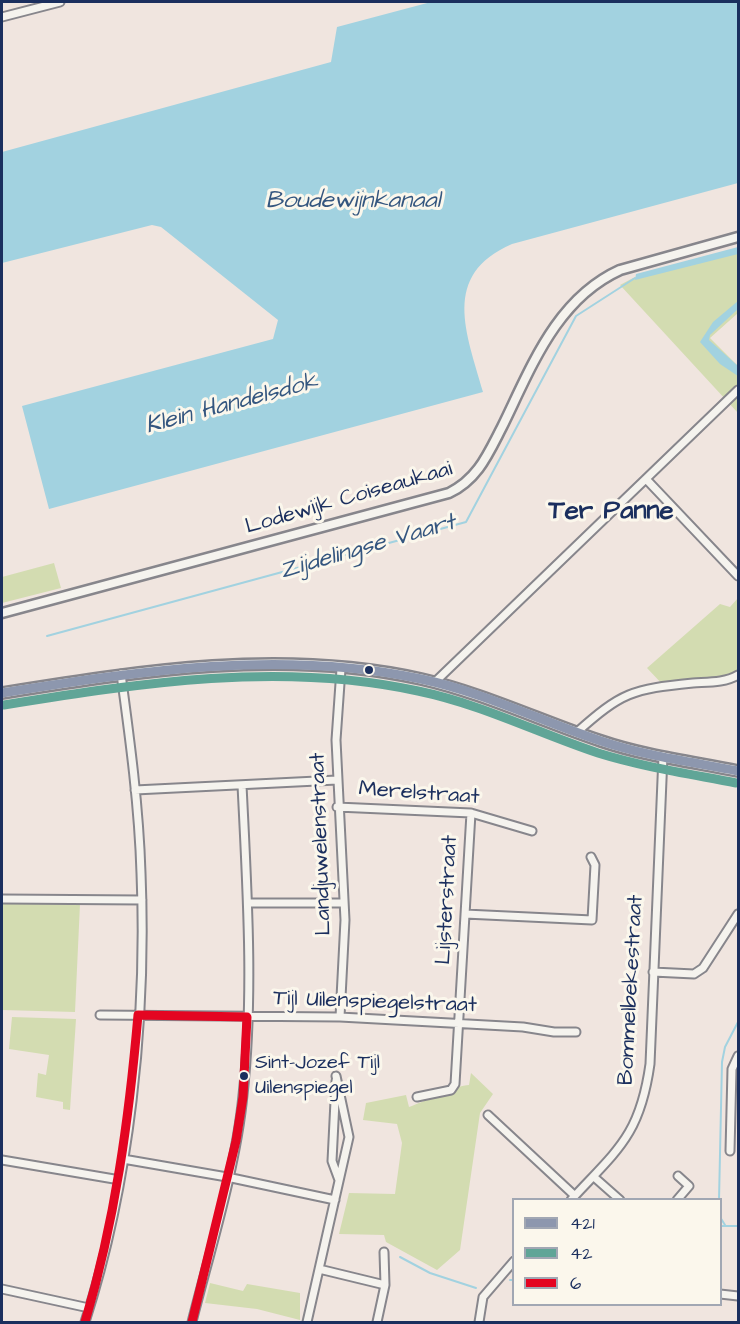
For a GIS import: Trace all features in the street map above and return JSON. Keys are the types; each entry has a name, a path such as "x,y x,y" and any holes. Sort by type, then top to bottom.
{"main road":[{"path":"2,693 121,674 233,664 341,669 435,682 506,705 576,733 663,756 738,771"}],"street":[{"path":"2,17 60,2"},
{"name":"Lodewijk Coiseaukaai","path":"2,613 427,499 461,487 479,470 542,348 566,309 578,297 604,277 620,270 738,237"},
{"path":"435,682 738,390"},
{"path":"646,479 738,576"},
{"name":"Landjuwelenstraat","path":"340,1017 345,920 336,740 341,669"},
{"path":"85,1323 106,1249 120,1180 130,1110 138,1015 142,900 135,790 121,674"},
{"path":"576,733 606,706 631,693 646,688 725,680 738,675"},
{"name":"Bommelbekestraat","path":"573,1197 624,1143 642,1102 650,1064 652,972 663,756"},
{"path":"135,790 337,780"},
{"path":"192,1323 228,1177 243,1097 247,1017 248,903 242,785"},
{"name":"Merelstraat","path":"338,807 471,813 532,831"},
{"name":"Lijsterstraat","path":"417,1097 451,1090 455,1084 471,813"},
{"path":"465,914 592,920 595,866 591,857"},
{"path":"2,899 142,900"},
{"path":"248,903 343,903"},
{"path":"652,972 694,974 703,968 738,914"},
{"name":"Tijl Uilenspiegelstraat","path":"100,1015 340,1017 576,1032"},
{"path":"733,1146 732,1069 738,1056"},
{"path":"307,1323 350,1137 336,1076 332,1161 339,1181"},
{"path":"488,1115 573,1197"},
{"path":"123,1159 228,1177 335,1200"},
{"path":"2,1160 120,1180"},
{"path":"678,1176 689,1186 679,1198"},
{"path":"594,1177 618,1198"},
{"path":"377,1323 385,1285 384,1252"},
{"path":"479,1323 483,1297 512,1262"},
{"path":"319,1269 385,1285"},
{"path":"2,1288 89,1308"},
{"path":"722,1294 738,1296"}],"green space":[{"path":"738,250 738,313 710,338 738,366 738,413 620,285 633,278"},
{"path":"54,563 61,588 2,603 2,577"},
{"path":"738,598 738,675 664,686 647,668 720,604 730,607"},
{"path":"2,902 80,904 75,1012 2,1010"},
{"path":"12,1017 76,1019 70,1110 63,1109 63,1102 36,1097 38,1073 46,1075 49,1055 9,1049"},
{"path":"471,1073 493,1094 480,1113 460,1250 437,1270 386,1242 384,1235 339,1234 349,1193 395,1194 402,1143 397,1124 363,1120 366,1103 406,1095 409,1107 469,1085"},
{"path":"210,1283 243,1291 247,1284 300,1293 300,1320 257,1309 205,1303"}],"water":[{"name":"Boudewijnkanaal","path":"431,2 738,2 738,183 512,244 489,257 475,272 467,289 464,308 466,328 483,392 49,509 22,406 273,339 278,320 161,227 152,225 2,263 2,152 331,62 337,27"},
{"path":"738,247 738,254 635,280 636,274"},
{"path":"738,301 738,309 710,335 709,340 738,366 738,376 720,364 700,342 713,322"}],"waterway":[{"name":"Zijdelingse Vaart","path":"47,636 466,522 576,316 635,278"},
{"path":"719,1198 722,1062 725,1047 738,1022"},
{"path":"722,1220 725,1225"},
{"path":"722,1226 738,1226"},
{"path":"400,1257 430,1273 476,1288"}],"transit line":[{"name":"421","path":"2,693 106,677 211,666 316,665 369,670 421,679 467,691 618,746 652,755 738,771"},
{"name":"42","path":"4,705 107,689 211,678 315,677 366,682 418,691 464,703 615,758 736,783"},
{"name":"6","path":"85,1322 113,1208 130,1093 138,1015 247,1017 243,1097 236,1141 192,1322"}],"place":[{"name":"Sint-Jozef Tijl Uilenspiegel","path":"244,1076"}],"district":[{"name":"Ter Panne","path":"611,513"}],"water label":[{"name":"Klein Handelsdok","path":"232,405"}]}
